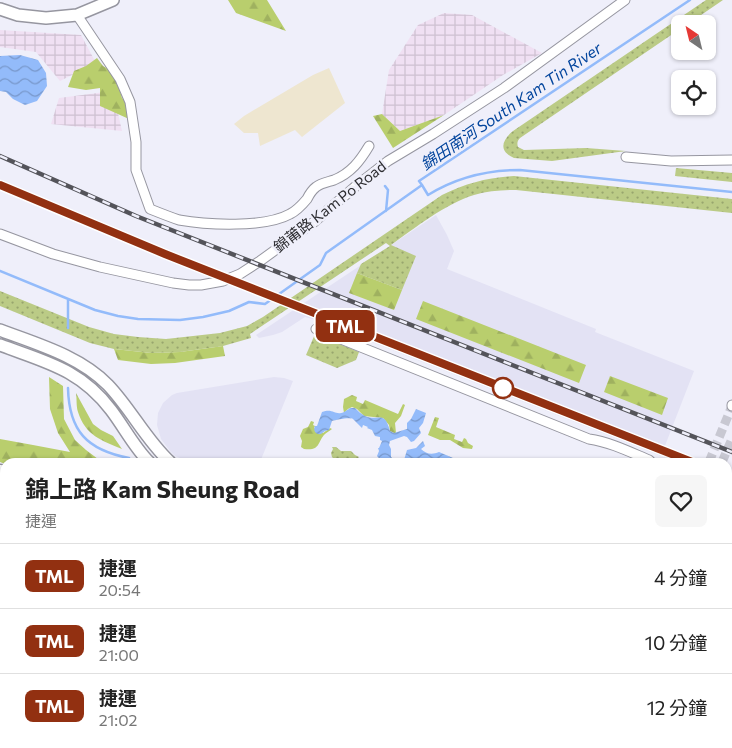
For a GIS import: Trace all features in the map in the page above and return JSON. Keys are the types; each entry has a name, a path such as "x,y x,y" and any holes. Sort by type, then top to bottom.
{"main road":[{"path":"0,9 18,15 46,18 77,15 113,0"},
{"path":"0,330 66,356 94,372 109,386 151,442 166,458"},
{"path":"0,345 56,366 80,379 110,408 146,458"}],"street":[{"name":"錦莆路 Kam Po Road","path":"0,234 53,254 100,267 174,283 201,286 223,281 240,274 307,228 388,160 434,134 504,88 626,0"},
{"path":"77,15 120,79 130,102 136,142 136,170 150,209 178,219 222,225 277,220 290,214 302,205 315,187 336,179 353,168 369,146"},
{"path":"626,156 672,161 732,160"},
{"path":"316,329 589,439 599,440 644,458"}],"shaded area":[{"path":"444,13 472,15 542,53 503,75 444,115 400,131 382,114 389,70 418,25"},
{"path":"0,30 81,35 96,63 60,81 36,52 0,47"},
{"path":"329,68 345,103 302,137 295,130 260,146 258,133 244,133 234,124 244,116 313,75"},
{"path":"113,91 122,131 51,124 59,98"},
{"path":"436,215 454,251 447,269 596,329 595,332 694,371 661,456 316,320 305,317 282,332 259,338 256,335"},
{"path":"274,377 293,381 262,458 180,458 175,456 161,439 157,425 158,413 163,403 177,393"}],"green space":[{"path":"228,0 267,0 286,31 236,13"},
{"path":"706,0 723,0 701,15 684,15"},
{"path":"671,24 671,35 520,138 517,144 518,147 524,150 586,148 626,151 552,161 514,158 506,152 503,145 506,138 513,131"},
{"path":"97,58 103,66 110,70 119,87 122,98 135,108 129,119 100,106 100,88 86,90 68,87 74,71 86,66"},
{"path":"382,114 400,131 444,115 393,148 373,116"},
{"path":"676,168 732,173 732,182 675,176"},
{"path":"514,176 732,199 732,213 516,190 479,194 463,199 441,210 391,245 416,256 402,290 357,273 361,264 390,246 386,243 250,334 251,338 223,346 180,352 151,353 114,349 90,343 0,306 0,291 89,327 114,334 166,339 220,333 247,326 263,317 442,195 477,182"},
{"path":"357,273 402,290 394,310 349,293"},
{"path":"423,301 586,365 579,383 416,319"},
{"path":"315,334 359,352 356,360 337,368 306,355"},
{"path":"223,346 225,356 175,363 151,364 118,360 114,349 151,353 180,352"},
{"path":"610,376 668,398 662,415 604,392"},
{"path":"49,377 63,386 64,419 75,440 97,458 0,458 0,439 70,452 58,433 50,409"},
{"path":"76,393 93,424 113,436 122,449 101,440 85,426 78,412"},
{"path":"352,395 357,397 356,401 363,404 365,400 398,414 403,404 405,405 401,416 395,423 396,433 390,431 389,425 383,418 364,416 352,407 344,413 344,399"},
{"path":"435,417 439,418 436,427 455,435 454,439 462,442 464,438 466,439 473,446 472,449 463,448 450,440 440,440 428,435"},
{"path":"311,421 314,422 314,428 323,433 330,428 332,429 322,437 316,447 304,449 301,447 302,441 300,436 303,429 308,427"},
{"path":"332,447 336,447 341,451 351,451 359,457 333,458 331,453"}],"water":[{"path":"20,55 38,60 46,73 47,86 37,101 25,105 13,99 6,92 0,91 0,56"},
{"path":"355,408 365,416 383,418 386,420 390,431 394,433 407,429 407,423 416,409 426,413 423,423 419,428 421,433 414,441 411,442 404,436 390,441 389,445 392,458 379,458 377,456 378,448 382,441 380,437 375,436 368,427 363,425 362,428 351,418 332,421 329,430 321,434 317,434 314,431 322,412 341,413"},
{"path":"423,441 425,446 421,449 425,452 432,454 439,452 453,458 405,458 407,450 416,448"}],"waterway":[{"name":"錦田南河 South Kam Tin River","path":"0,271 95,310 138,319 180,320 229,311 249,302 265,304 320,265 326,253 422,185 419,181 690,0"},
{"path":"422,185 428,195 461,179 472,176 495,171 520,170 732,192"},
{"path":"385,186 388,190 386,211"},
{"path":"68,299 68,328"},
{"path":"68,388 72,416 83,436 102,450 129,458"}],"tunnel":[{"path":"711,458 732,406"},
{"path":"724,458 732,439"}],"railway":[{"path":"0,156 136,216 732,452"},
{"path":"0,185 165,254 682,458"}],"metro line":[{"name":"TML","path":"0,185 165,254 682,458"}]}
